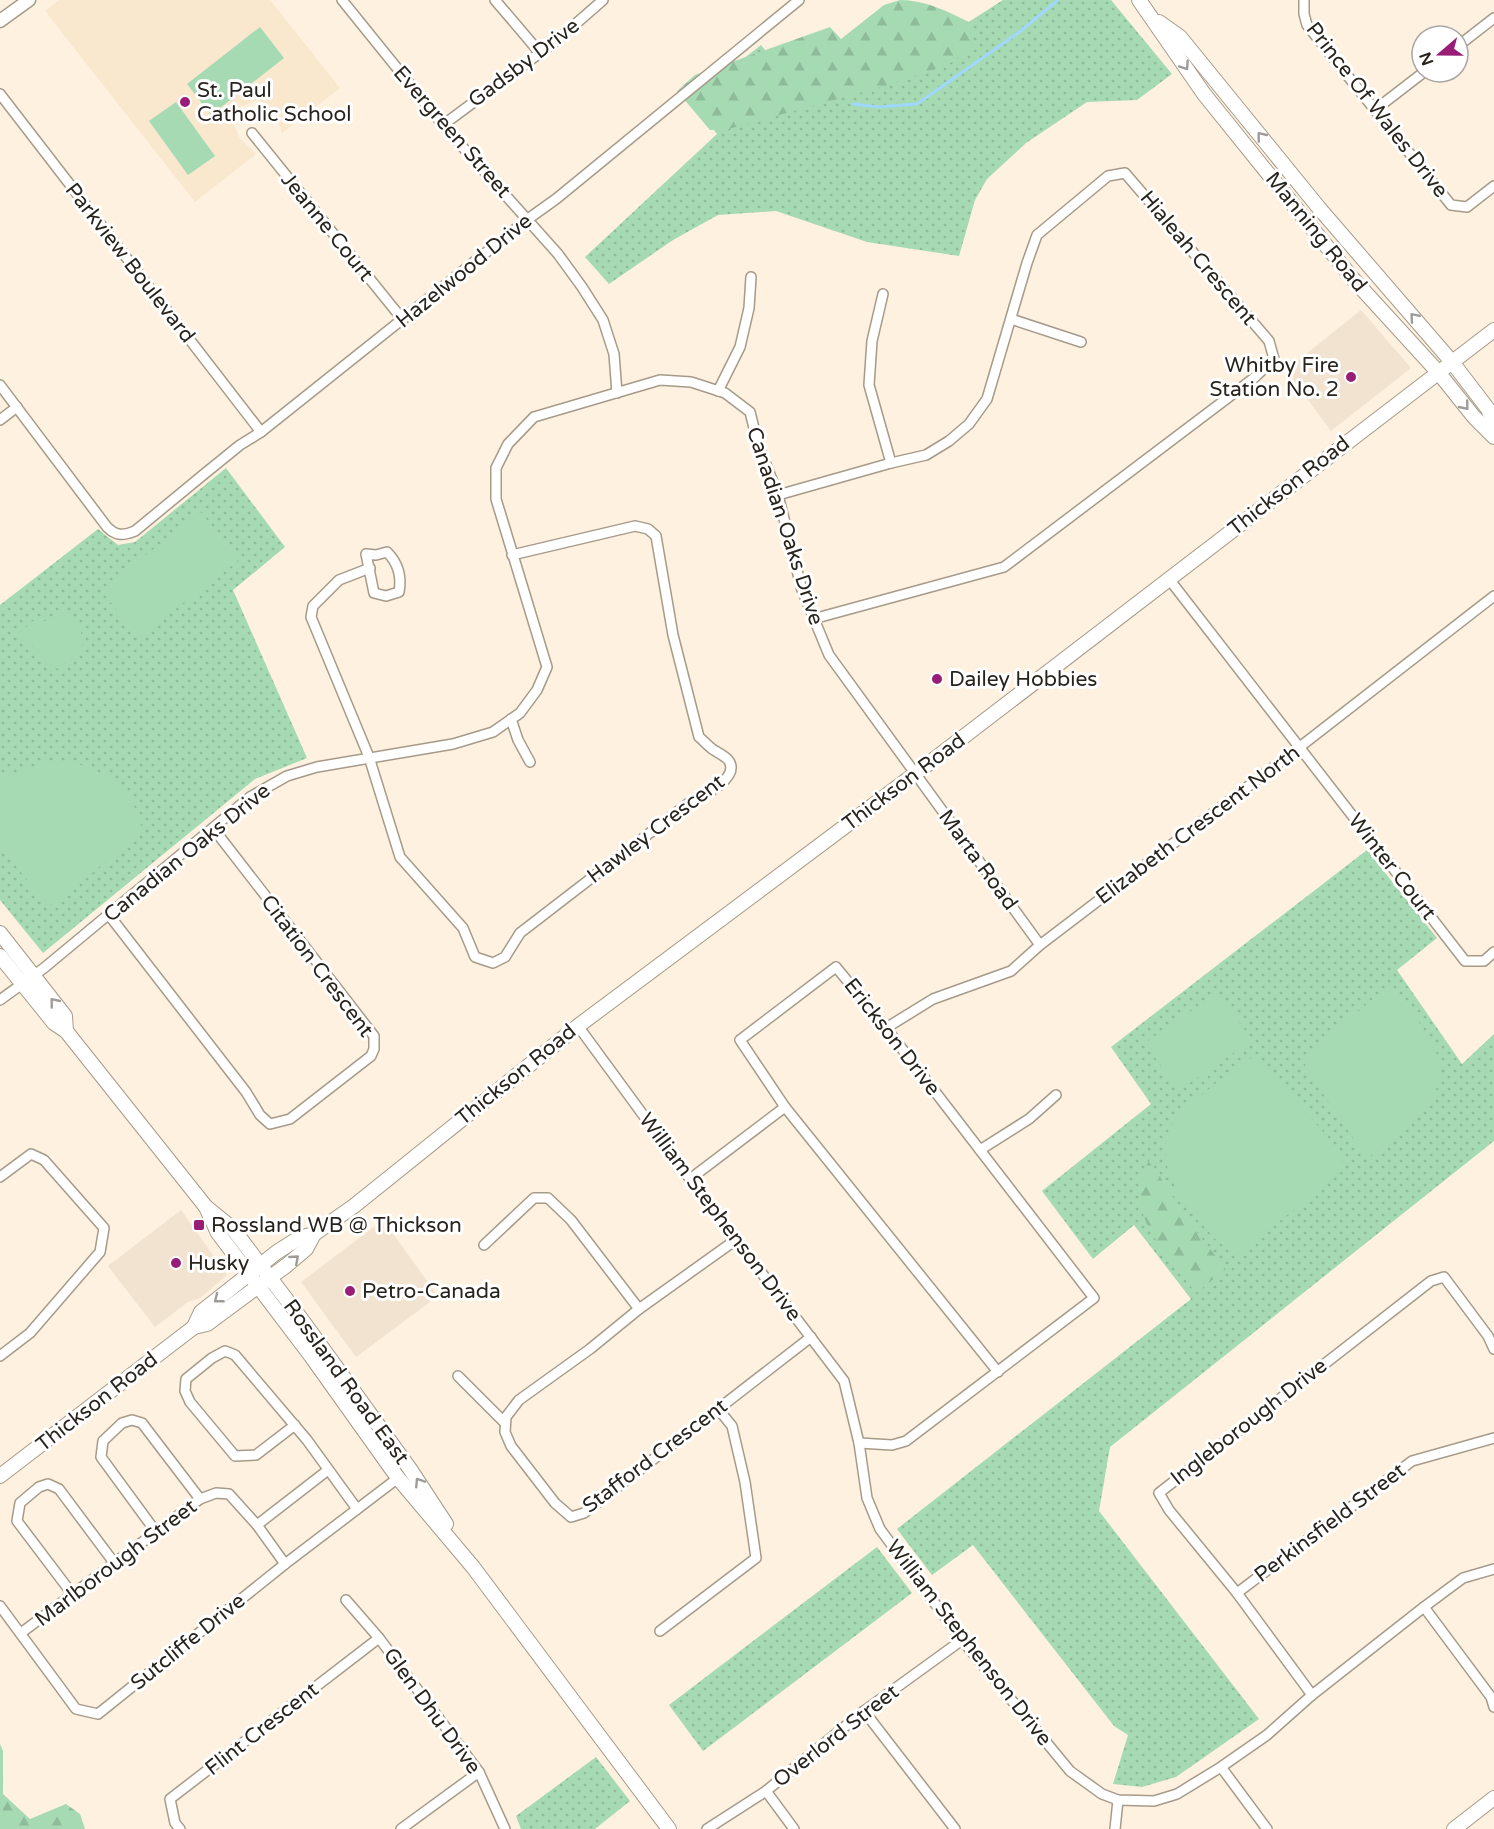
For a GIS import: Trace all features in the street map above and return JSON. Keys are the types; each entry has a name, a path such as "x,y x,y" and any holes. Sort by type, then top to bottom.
{"main road":[{"name":"Manning Road","path":"1139,0 1204,94 1353,279 1494,437"},
{"name":"Manning Road","path":"1152,17 1180,37 1319,208 1452,362 1488,409 1494,424"},
{"name":"Thickson Road","path":"194,1327 201,1312 260,1265 299,1238 314,1234 354,1206 578,1026 915,774 1494,330"},
{"name":"Rossland Road East","path":"0,933 54,1023 66,1031 206,1207 233,1229 410,1469 473,1567"},
{"name":"Rossland Road East","path":"0,956 28,981"},
{"name":"Rossland Road East","path":"206,1207 218,1233 398,1478 473,1567 669,1829"},
{"name":"Thickson Road","path":"0,1476 194,1327 207,1324 270,1278 306,1249 314,1234"},
{"path":"1454,1829 1494,1798"}],"street":[{"path":"0,21 28,0"},
{"name":"Evergreen Street","path":"342,0 443,125 558,254 582,287 603,320 614,354 617,393"},
{"path":"495,0 540,53"},
{"name":"Gadsby Drive","path":"443,125 540,53 603,0"},
{"name":"Hazelwood Drive","path":"16,407 107,527 112,532 125,535 135,531 203,475 261,432 556,199 799,0"},
{"name":"Prince Of Wales Drive","path":"1304,0 1307,25 1451,205 1467,207 1494,186"},
{"path":"1470,37 1494,18"},
{"path":"1376,109 1410,83"},
{"name":"Parkview Boulevard","path":"0,94 261,432"},
{"name":"Jeanne Court","path":"252,133 403,320"},
{"name":"Hialeah Crescent","path":"778,495 926,455 949,441 969,424 987,399 1037,235 1108,176 1125,173 1269,341 1275,359 1254,378 1004,567 813,619"},
{"path":"718,391 740,347 749,308 751,277"},
{"path":"883,294 872,341 869,385 891,463"},
{"path":"1011,319 1081,342"},
{"name":"Canadian Oaks Drive","path":"0,1000 28,981 250,797 287,776 316,766 453,744 493,732 520,712 537,690 547,667 496,499 496,468 508,444 534,417 660,380 691,382 725,393 750,412 758,444 778,495 802,590 829,655 915,774"},
{"path":"0,385 16,407 0,420"},
{"name":"Hawley Crescent","path":"369,757 400,857 463,928 475,957 493,963 505,957 520,933 690,802 728,779 731,769 729,761 710,748 699,736 673,636 656,536 648,529 635,526 512,555"},
{"path":"387,552 396,561 401,581 399,592 386,596 374,593 370,568 366,554 376,555 387,552"},
{"path":"369,757 311,617 313,606 339,580 370,568"},
{"name":"Winter Court","path":"1169,579 1465,960 1484,961 1494,952"},
{"name":"Elizabeth Crescent North","path":"886,1028 933,999 1011,971 1040,945 1494,596"},
{"path":"512,719 518,740 530,762"},
{"name":"Marta Road","path":"915,774 1040,945"},
{"name":"Citation Crescent","path":"109,915 246,1092 260,1115 270,1124 290,1119 371,1056 374,1049 374,1036 213,828"},
{"name":"Erickson Drive","path":"859,1443 892,1445 906,1440 998,1372 1094,1298 886,1028 836,967 740,1040 785,1107 998,1372"},
{"name":"William Stephenson Drive","path":"578,1026 690,1179 844,1381 859,1443 867,1498 880,1529 962,1640 1070,1771 1102,1794 1118,1800 1154,1801 1177,1794 1267,1736 1312,1695 1463,1578 1494,1569"},
{"path":"980,1150 1029,1119 1056,1095"},
{"path":"690,1179 785,1107"},
{"path":"0,1177 31,1154 44,1160 104,1228 100,1252 30,1333 0,1356"},
{"path":"484,1245 534,1198 548,1198 571,1220 639,1309"},
{"path":"505,1423 506,1417 519,1400 590,1349 639,1309 737,1239"},
{"name":"Ingleborough Drive","path":"1312,1695 1237,1593 1169,1510 1159,1493 1431,1281 1444,1277 1488,1336 1494,1348"},
{"name":"Stafford Crescent","path":"505,1423 505,1432 511,1446 555,1503 570,1517 584,1513 811,1336"},
{"path":"295,1425 256,1455 235,1456 190,1402 185,1391 186,1379 212,1358 225,1351 235,1355 295,1425 357,1509"},
{"path":"458,1376 505,1423"},
{"path":"660,1631 756,1558 745,1482 732,1426 719,1410"},
{"path":"156,1532 101,1457 103,1441 122,1423 132,1420 142,1423 200,1499"},
{"name":"Perkinsfield Street","path":"1237,1593 1412,1461 1494,1438"},
{"path":"257,1525 328,1470"},
{"name":"Sutcliffe Drive","path":"0,1606 76,1709 98,1714 285,1564 398,1478"},
{"path":"73,1595 17,1521 20,1503 39,1487 48,1484 59,1489 115,1564"},
{"name":"Marlborough Street","path":"21,1633 200,1499 216,1493 229,1494 257,1525 285,1564"},
{"name":"Glen Dhu Drive","path":"346,1600 379,1638 479,1772 505,1829"},
{"path":"1424,1606 1491,1697 1494,1707"},
{"name":"Flint Crescent","path":"180,1829 175,1823 170,1799 379,1638"},
{"name":"Overlord Street","path":"707,1829 766,1791 864,1711 962,1640"},
{"path":"864,1711 955,1829"},
{"path":"1221,1767 1267,1829"},
{"path":"401,1829 479,1772"},
{"path":"766,1791 794,1829"},
{"path":"1115,1829 1118,1800"}],"shaded area":[{"name":"St. Paul Catholic School","path":"59,0 270,0 340,88 282,133 277,115 268,104 257,100 241,107 232,121 240,139 256,154 195,202 45,11"},
{"path":"1361,310 1411,368 1331,431 1286,370"},
{"path":"181,1210 227,1275 200,1298 188,1302 155,1327 108,1266"},
{"path":"383,1220 438,1296 356,1357 301,1282"}],"green space":[{"path":"900,0 927,4 969,22 972,47 949,64 885,86 725,130 710,130 677,91 695,75 830,27 841,39 884,5"},
{"path":"1003,0 1111,0 1172,74 1137,100 1087,102 1026,143 987,179 975,200 959,256 867,242 776,211 718,215 673,240 609,284 585,257 717,134 690,101 761,45 796,90 950,34"},
{"path":"260,27 284,58 211,115 187,84"},
{"path":"176,102 215,156 188,175 149,121"},
{"path":"226,468 285,547 233,590 307,758 255,779 43,953 0,900 0,605 98,529 118,545 135,542"},
{"path":"201,512 238,561 138,638 101,590"},
{"path":"62,611 79,625 82,646 57,669 18,634 34,620 45,621"},
{"path":"74,762 106,775 133,803 143,831 55,904 46,904 0,846 0,779 40,764"},
{"path":"1367,850 1437,938 1397,970 1462,1064 1494,1034 1494,1141 1110,1447 1099,1511 1259,1719 1176,1777 1142,1787 1113,1784 1128,1735 1114,1726 973,1545 932,1575 897,1529 1191,1299 1134,1225 1093,1259 1042,1191 1151,1104 1111,1047"},
{"path":"1388,986 1414,1013 1439,1058 1440,1080 1428,1108 1367,1159 1305,1067 1306,1055"},
{"path":"1218,992 1252,1040 1178,1091 1145,1043"},
{"path":"1257,1054 1343,1155 1341,1172 1236,1256 1214,1238 1180,1199 1166,1164 1166,1136 1177,1116 1222,1078"},
{"path":"1152,1155 1154,1167 1188,1221 1226,1269 1196,1293 1168,1258 1144,1217 1138,1186"},
{"path":"877,1547 912,1593 703,1751 669,1705"},
{"path":"0,1744 3,1751 3,1794 30,1819 66,1804 80,1814 85,1829 0,1829"},
{"path":"596,1757 630,1801 595,1829 521,1829 516,1816"}],"waterway":[{"path":"853,104 878,107 917,104 1018,33 1058,0"}],"place":[{"name":"St. Paul Catholic School","path":"185,102"},
{"name":"Whitby Fire Station No. 2","path":"1351,377"},
{"name":"Dailey Hobbies","path":"937,679"},
{"name":"Rossland WB @ Thickson","path":"199,1225"},
{"name":"Husky","path":"176,1263"},
{"name":"Petro-Canada","path":"350,1291"}]}
